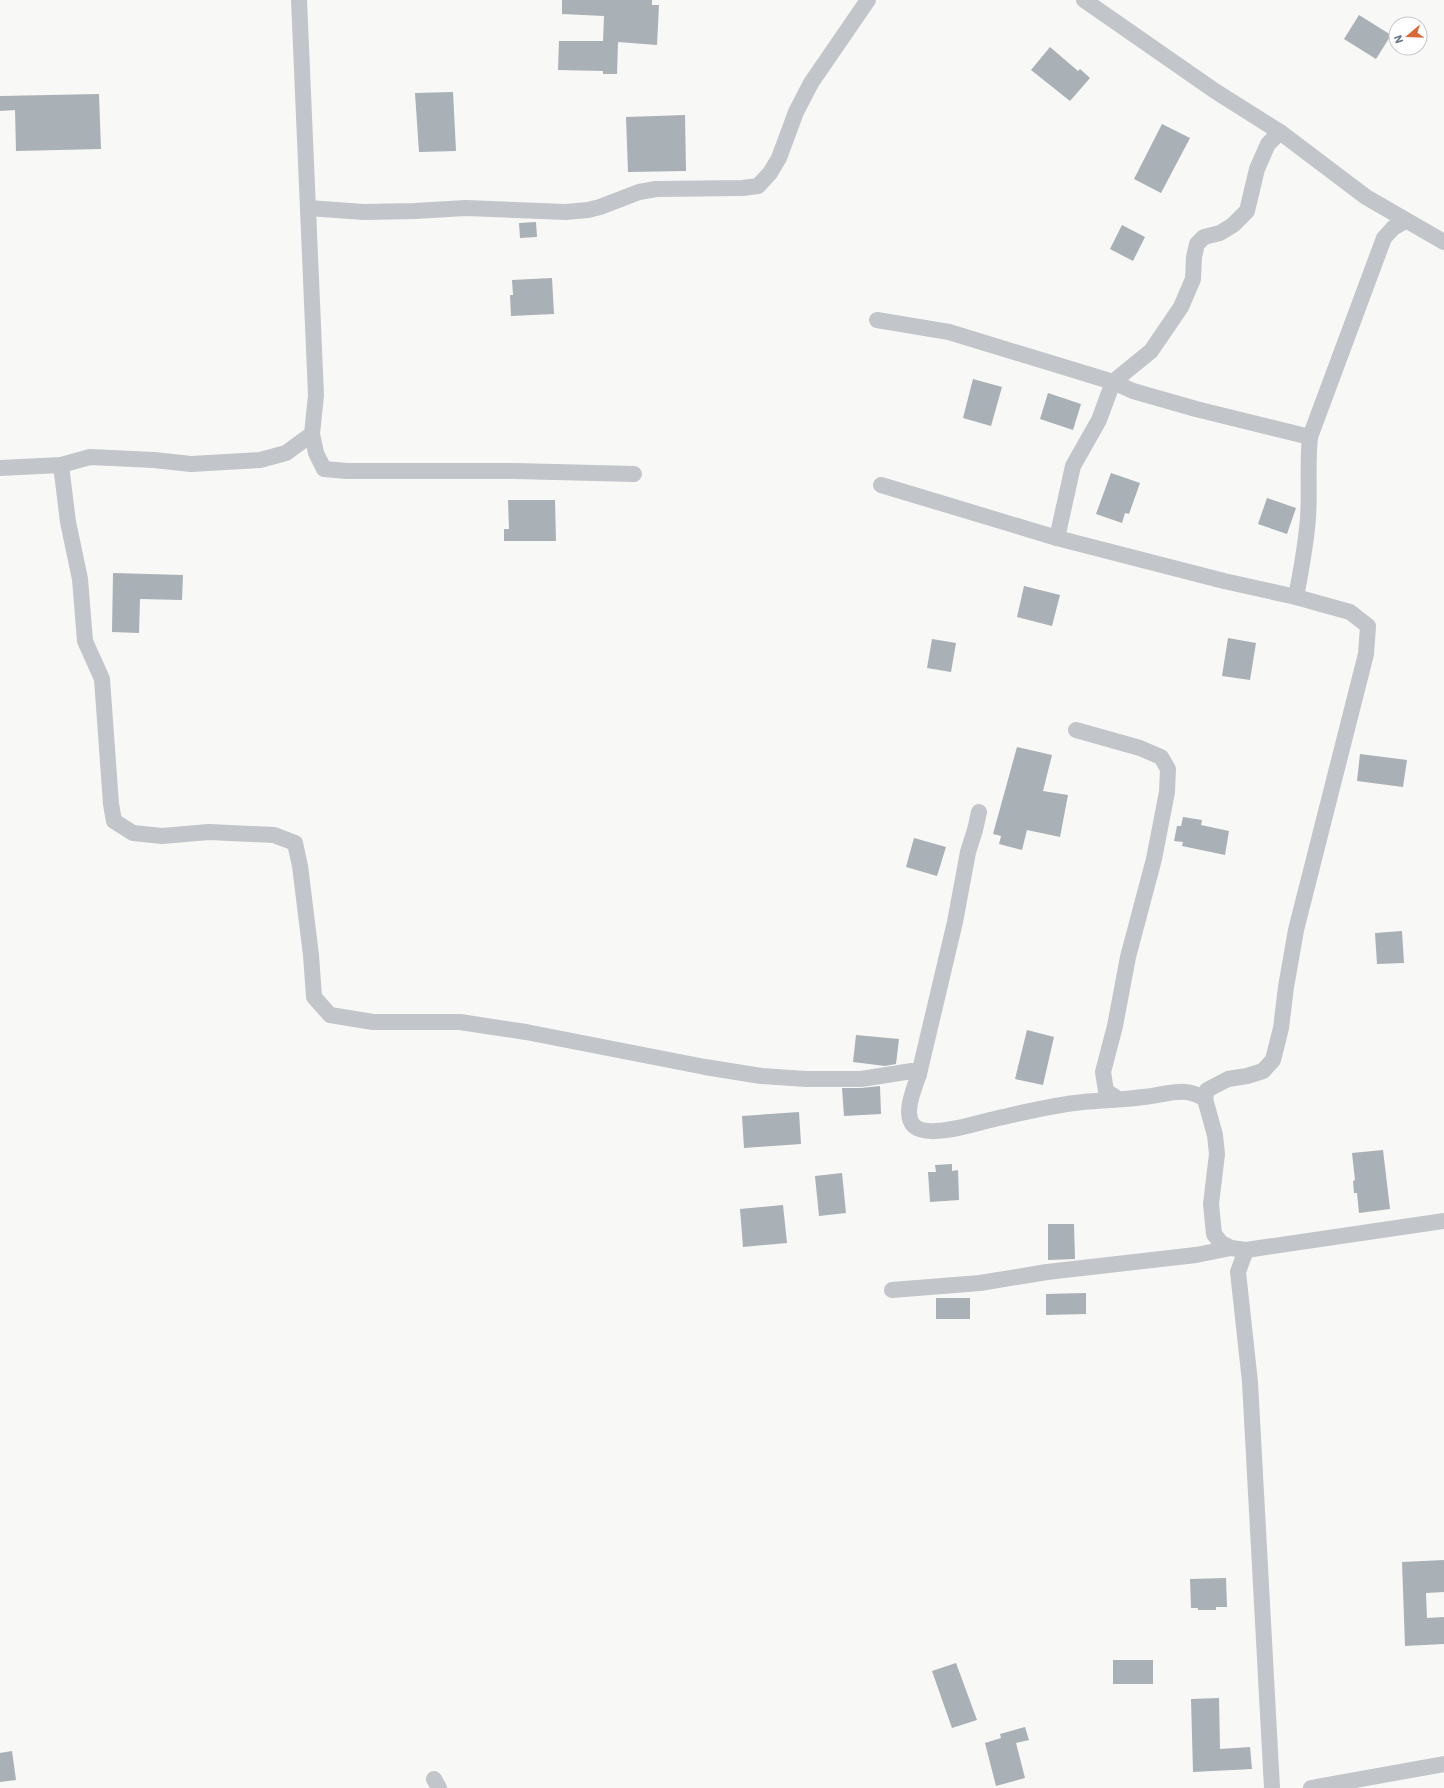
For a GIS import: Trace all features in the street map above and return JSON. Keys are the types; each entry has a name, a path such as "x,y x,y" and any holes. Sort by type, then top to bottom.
{"street":[{"path":"299,0 316,395 312,434 316,453 324,469 347,471 515,471 634,474"},
{"path":"308,208 364,212 466,208 566,212 600,207 639,192 656,189 743,188 758,186 770,173 780,158 796,112 811,83 868,0"},
{"path":"1084,0 1215,91 1280,132 1366,197 1405,221 1444,242"},
{"path":"1057,538 1073,466 1099,420 1113,382 1150,351 1181,307 1193,279 1194,257 1197,244 1204,237 1220,233 1233,225 1247,211 1256,169 1268,144 1280,132"},
{"path":"1296,597 1304,558 1308,517 1308,458 1310,437 1384,238 1393,228 1405,221"},
{"path":"877,320 949,332 1113,382 1133,391 1196,409 1310,437"},
{"path":"0,468 61,465 90,457 154,460 191,464 260,460 286,453 312,434"},
{"path":"61,465 68,522 80,579 85,641 102,679 111,804 114,821 133,832 162,836 209,832 274,835 295,844 300,866 311,955 314,998 330,1015 374,1022 460,1022 526,1032 705,1067 761,1076 806,1079 861,1079 912,1071 919,1074"},
{"path":"882,485 1057,538 1224,581 1296,597 1350,612 1368,626 1366,654 1337,773 1324,816 1313,868 1296,930 1286,987 1281,1028 1272,1060 1263,1071 1247,1076 1228,1079 1207,1090 1205,1099 1216,1135 1217,1154 1211,1204 1214,1234 1221,1243 1238,1249"},
{"path":"1076,730 1140,748 1161,757 1168,769 1167,792 1154,859 1128,957 1115,1026 1103,1072 1106,1091 1118,1099"},
{"path":"978,812 975,830 968,852 955,922 919,1074 911,1100 909,1117 914,1125 922,1131 936,1131 1082,1102 1144,1097 1177,1092 1195,1093 1205,1099"},
{"path":"892,1290 980,1283 1047,1272 1196,1255 1444,1221"},
{"path":"1238,1249 1238,1272 1250,1382 1272,1788"},
{"path":"1311,1788 1444,1764"}],"building":[{"path":"562,0 652,0 652,5 659,5 657,45 618,42 617,74 603,74 603,71 558,70 559,41 603,41 604,16 562,14"},
{"path":"1359,15 1388,33 1388,40 1376,59 1344,39"},
{"path":"1050,47 1078,71 1080,69 1090,78 1070,101 1031,70"},
{"path":"453,92 456,151 419,152 415,93"},
{"path":"99,94 101,149 16,151 15,110 0,111 0,96"},
{"path":"685,115 686,171 628,172 626,117"},
{"path":"1162,124 1190,138 1161,193 1134,179"},
{"path":"536,222 537,237 520,238 519,223"},
{"path":"1122,225 1145,237 1133,261 1110,249"},
{"path":"552,278 554,314 511,316 510,295 513,295 512,280"},
{"path":"973,379 1002,387 991,426 963,418"},
{"path":"1048,393 1081,404 1073,430 1040,419"},
{"path":"1111,473 1140,483 1129,514 1125,513 1122,523 1096,514"},
{"path":"1267,498 1296,508 1287,534 1258,524"},
{"path":"508,500 555,500 556,541 504,541 504,529 509,529"},
{"path":"113,573 183,575 182,600 140,599 139,633 112,632"},
{"path":"1024,586 1060,595 1052,626 1017,617"},
{"path":"1228,638 1256,643 1250,680 1222,676"},
{"path":"932,639 956,643 951,672 927,668"},
{"path":"1017,747 1052,755 1043,791 1068,795 1060,837 1027,830 1022,850 999,844 1001,836 993,834"},
{"path":"1360,754 1407,760 1403,787 1357,781"},
{"path":"1183,817 1202,820 1201,825 1229,831 1225,855 1182,846 1183,842 1174,841 1177,826 1181,826"},
{"path":"914,838 946,847 937,876 906,867"},
{"path":"1402,931 1404,963 1377,964 1375,933"},
{"path":"1027,1030 1054,1037 1043,1085 1015,1079"},
{"path":"856,1035 899,1039 896,1064 885,1066 853,1062"},
{"path":"880,1086 881,1114 844,1116 842,1088"},
{"path":"799,1112 801,1144 744,1148 742,1116"},
{"path":"1383,1150 1390,1209 1359,1213 1357,1193 1354,1193 1353,1181 1355,1180 1352,1153"},
{"path":"952,1164 952,1171 958,1170 959,1200 930,1202 928,1172 936,1172 935,1165"},
{"path":"842,1173 846,1213 819,1216 815,1176"},
{"path":"783,1205 787,1243 743,1247 740,1209"},
{"path":"1048,1224 1074,1224 1075,1259 1048,1260"},
{"path":"1086,1293 1086,1314 1046,1315 1046,1294"},
{"path":"936,1298 970,1298 970,1319 936,1319"},
{"path":"1444,1560 1444,1592 1426,1593 1427,1618 1444,1617 1444,1644 1405,1646 1402,1562"},
{"path":"1226,1578 1227,1607 1216,1607 1216,1610 1198,1610 1198,1608 1191,1608 1190,1579"},
{"path":"1113,1660 1153,1660 1153,1684 1113,1684"},
{"path":"956,1663 977,1720 952,1728 932,1671"},
{"path":"1219,1698 1220,1749 1250,1747 1252,1769 1193,1772 1191,1699"},
{"path":"1025,1727 1029,1740 1016,1743 1025,1778 996,1786 985,1743 1001,1738 1000,1734"},
{"path":"12,1751 16,1780 0,1782 0,1753"}]}
